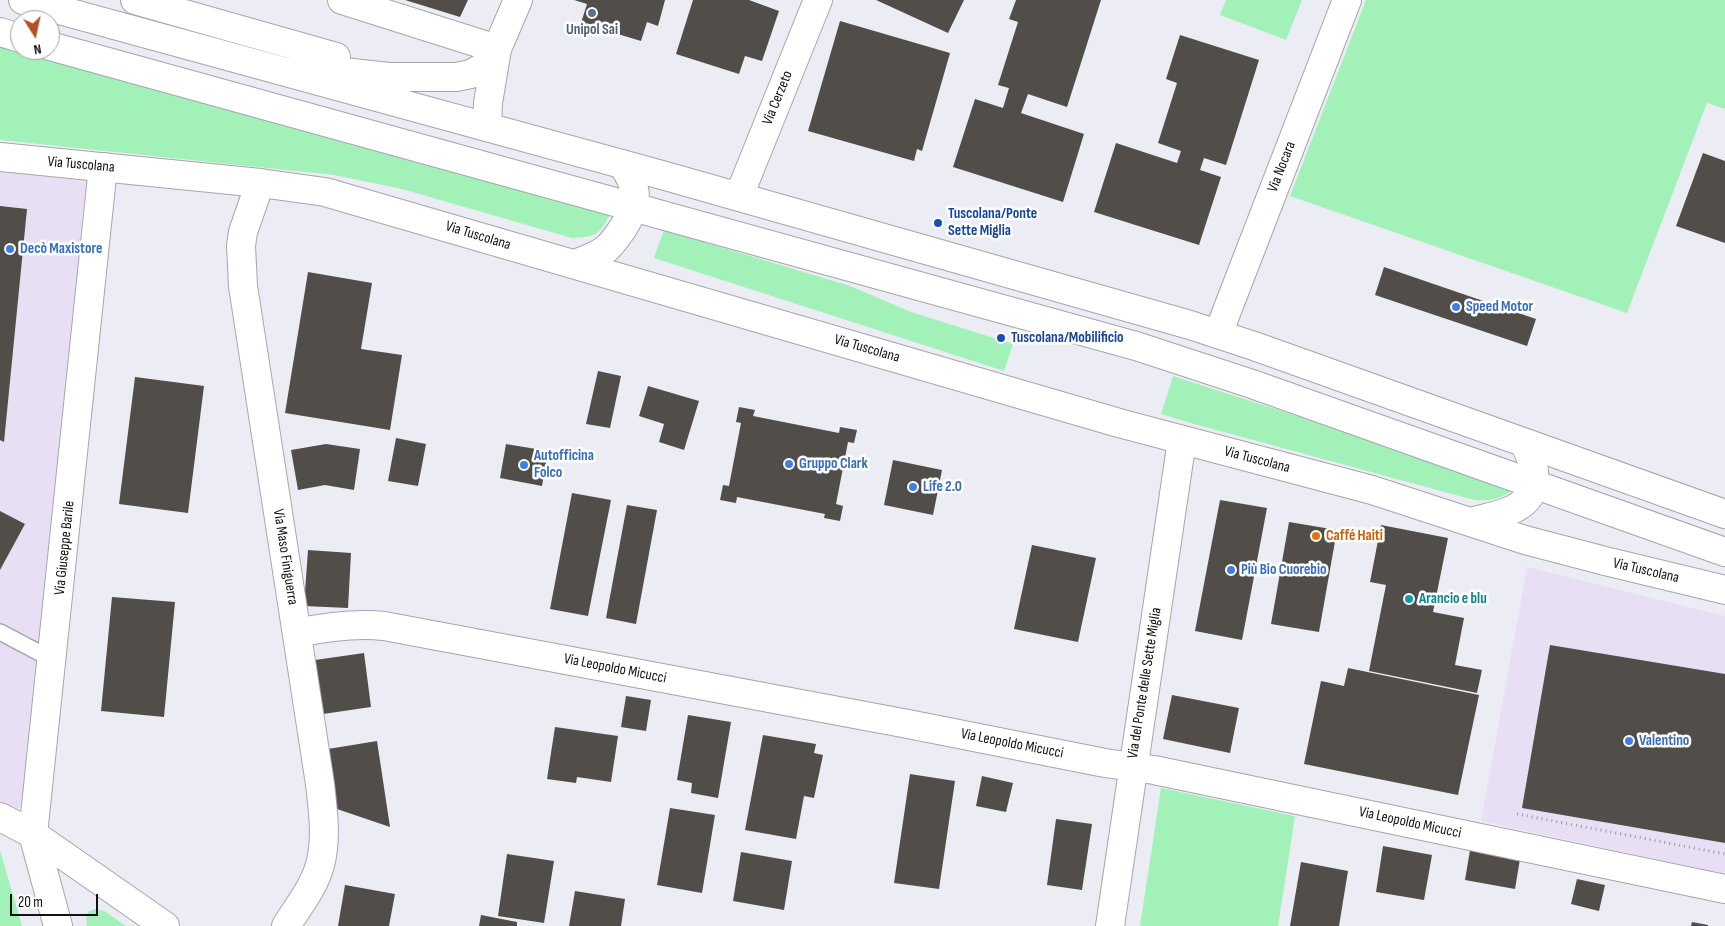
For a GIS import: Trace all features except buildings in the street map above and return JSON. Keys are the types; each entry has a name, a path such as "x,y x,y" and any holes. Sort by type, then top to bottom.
{"street":[{"path":"23,0 739,196 1162,317 1218,334 1725,514"},
{"path":"135,0 407,78"},
{"path":"342,0 497,50"},
{"path":"487,127 488,103 497,50 518,0"},
{"name":"Via Cerzeto","path":"739,196 818,0"},
{"name":"Via Nocara","path":"1218,334 1346,0"},
{"path":"60,49 1145,349 1205,368 1534,483 1725,552"},
{"path":"237,60 407,78 456,77 471,74 484,67 497,50"},
{"name":"Via Tuscolana","path":"0,157 260,183 325,192 1028,397 1372,490 1525,540 1725,590"},
{"path":"574,264 605,250 618,236 634,208 634,184 622,164"},
{"name":"Via Giuseppe Barile","path":"58,926 34,834 104,167"},
{"name":"Via Maso Finiguerra","path":"260,183 243,232 241,262 243,286 320,784 324,835 320,866 314,880 286,926"},
{"name":"Via del Ponte delle Sette Miglia","path":"1110,926 1182,440"},
{"path":"1471,522 1502,514 1517,507 1530,495 1535,473 1533,462 1524,443"},
{"name":"Via Leopoldo Micucci","path":"297,633 336,626 367,624 384,626 1133,767 1725,888"},
{"path":"0,817 34,834 166,926"}],"lane":[{"path":"0,632 53,660"}],"shaded area":[{"path":"0,168 86,181 27,794 17,810 0,801"},
{"path":"1527,567 1725,616 1725,874 1481,821"}],"green space":[{"path":"1226,0 1302,0 1286,40 1220,15"},
{"path":"1366,0 1725,0 1725,109 1707,103 1627,313 1290,196"},
{"path":"0,46 10,49 10,60 52,60 237,110 414,162 610,214 600,231 596,234 572,238 402,189 334,175 0,140"},
{"path":"664,230 850,286 911,312 1013,344 1004,371 654,258"},
{"path":"1173,376 1331,427 1511,491 1493,499 1474,500 1161,414"},
{"path":"1161,788 1295,816 1278,926 1140,926"},
{"path":"0,850 22,926 0,926"},
{"path":"96,909 104,911 126,926 87,926 86,918 89,911"}],"place":[{"name":"Unipol Sai","path":"592,13"},
{"name":"Tuscolana/Ponte Sette Miglia","path":"938,223"},
{"name":"Decò Maxistore","path":"10,249"},
{"name":"Speed Motor","path":"1456,307"},
{"name":"Tuscolana/Mobilificio","path":"1001,338"},
{"name":"Gruppo Clark","path":"789,464"},
{"name":"Autofficina Folco","path":"524,465"},
{"name":"Life 2.0","path":"913,487"},
{"name":"Caffé Haiti","path":"1316,536"},
{"name":"Più Bio Cuorebio","path":"1231,570"},
{"name":"Arancio e blu","path":"1409,599"},
{"name":"Valentino","path":"1629,741"}]}
